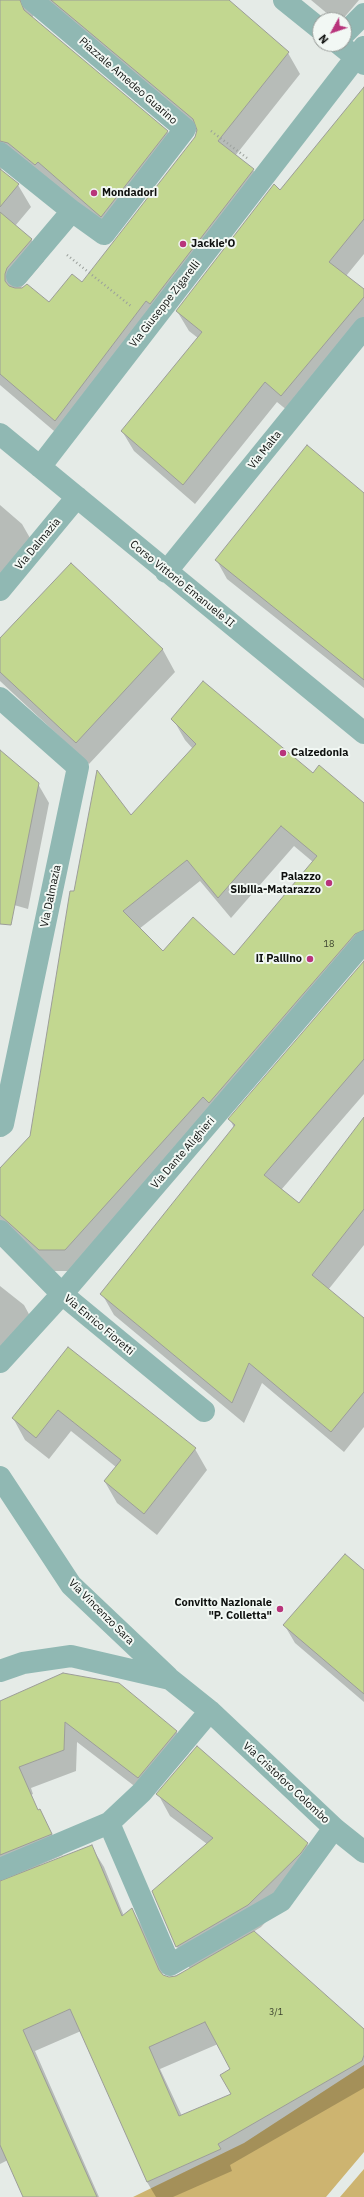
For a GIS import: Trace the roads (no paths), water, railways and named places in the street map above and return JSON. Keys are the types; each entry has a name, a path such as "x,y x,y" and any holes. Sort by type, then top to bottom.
{"street":[{"name":"Piazzale Amedeo Guarino","path":"0,153 72,211 104,234 184,129 32,0"},
{"path":"284,0 312,23"},
{"path":"352,26 364,14"},
{"name":"Via Giuseppe Zigarelli","path":"40,467 266,173 355,53"},
{"path":"17,276 72,211"},
{"name":"Via Malta","path":"166,572 364,328"},
{"name":"Corso Vittorio Emanuele II","path":"0,434 166,572 364,733"},
{"name":"Via Dalmazia","path":"0,590 77,498"},
{"name":"Via Dalmazia","path":"0,698 78,767 3,1124 0,1126"},
{"name":"Via Dante Alighieri","path":"0,1362 62,1294 364,942"},
{"name":"Via Enrico Fioretti","path":"0,1231 62,1294 204,1411"},
{"name":"Via Vincenzo Sara","path":"0,1477 71,1585 170,1679 210,1711"},
{"path":"0,1671 23,1663 71,1656 170,1679"},
{"path":"0,1869 109,1823 142,1792 210,1711"},
{"name":"Via Cristoforo Colombo","path":"210,1711 334,1828 364,1852"},
{"path":"109,1823 170,1965 281,1902 334,1828"}],"place":[{"name":"Mondadori","path":"94,193"},
{"name":"Jackie'O","path":"183,244"},
{"name":"Calzedonia","path":"283,753"},
{"name":"Palazzo Sibilia-Matarazzo","path":"329,883"},
{"name":"iI Pallino","path":"310,959"},
{"name":"Convitto Nazionale \"P. Colletta\"","path":"280,1609"}]}
